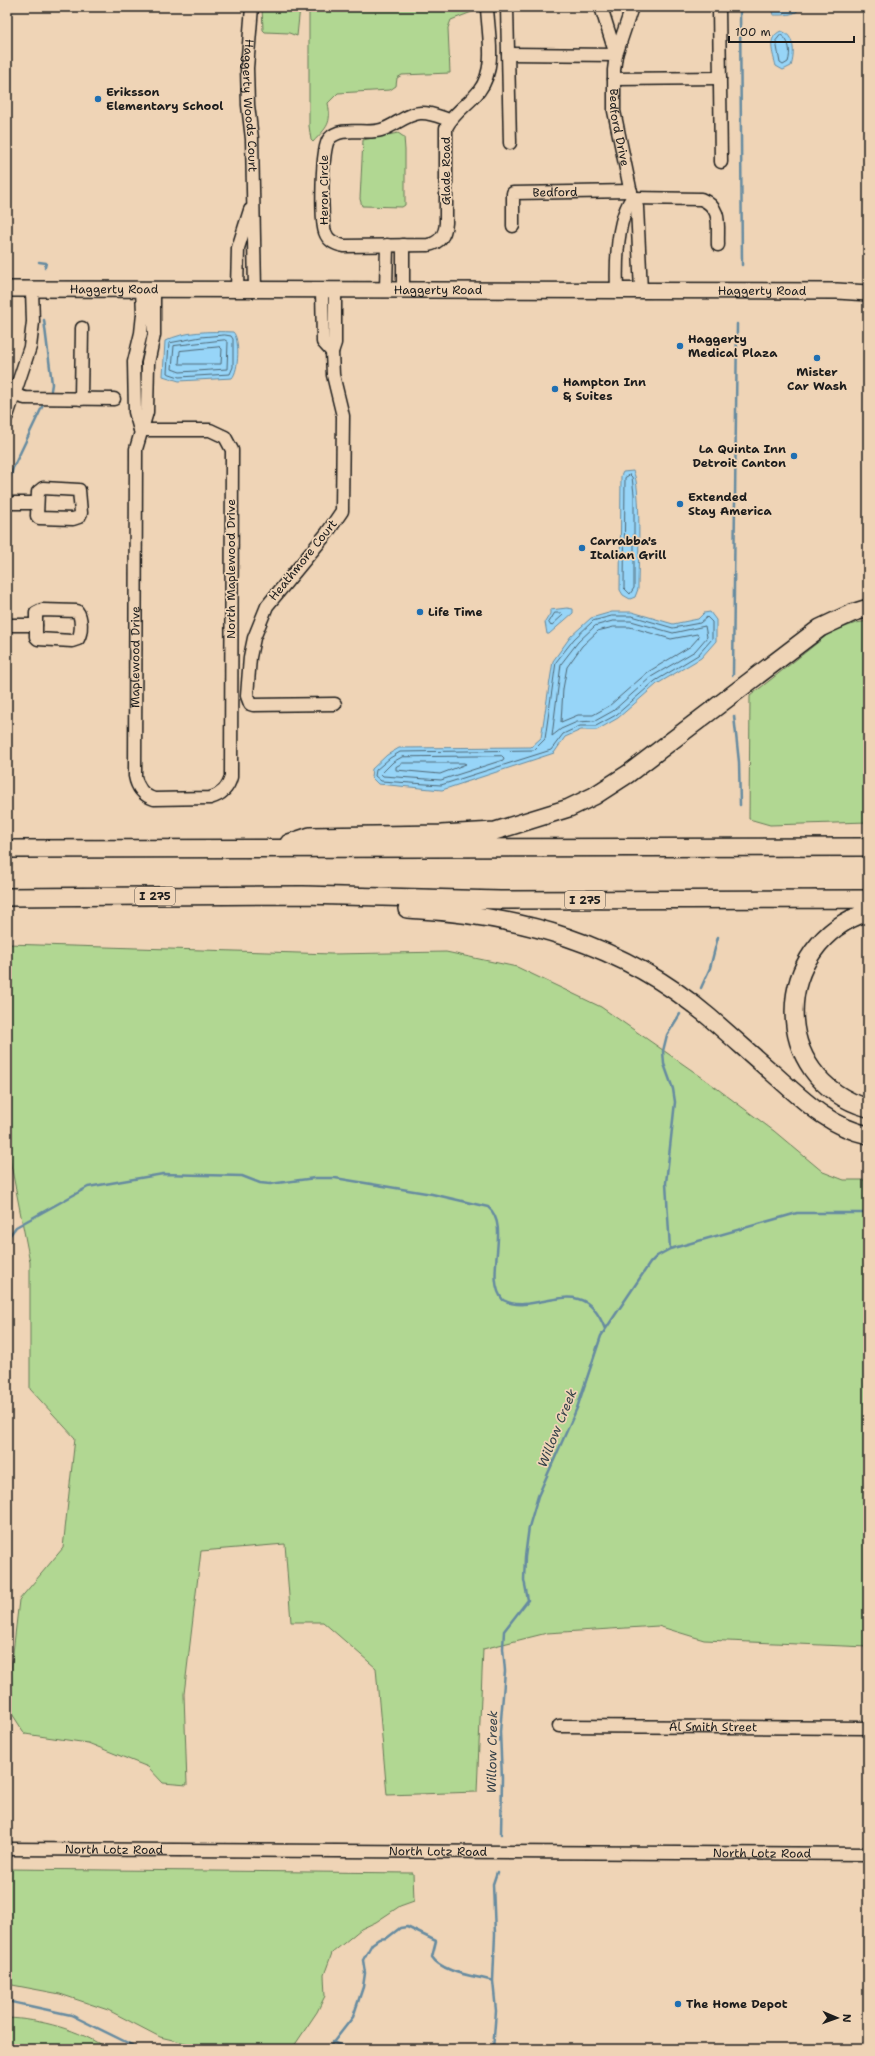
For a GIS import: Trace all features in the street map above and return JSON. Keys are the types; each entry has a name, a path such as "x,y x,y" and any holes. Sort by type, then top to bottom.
{"highway":[{"path":"278,847 310,836 441,834 495,831 569,808 594,796 628,774 820,628 846,615 868,608"},
{"path":"7,849 278,847 868,847"},
{"path":"303,895 333,906 431,910 499,919 542,928 602,950 662,982 689,1001 827,1118 846,1128 868,1135"},
{"name":"I 275","path":"7,897 303,895 500,900 868,899"},
{"path":"868,912 845,921 832,930 812,952 804,964 797,985 793,1014 797,1038 802,1052 818,1076 840,1096 868,1108"}],"main road":[{"name":"Haggerty Road","path":"7,289 837,291 868,293"}],"street":[{"name":"Haggerty Woods Court","path":"252,7 247,68 248,104 252,139 252,205 255,289"},
{"name":"Glade Road","path":"387,245 431,244 440,239 445,232 446,128 449,120 479,91 486,80 490,52 487,7"},
{"path":"507,7 510,143"},
{"name":"Bedford Drive","path":"601,7 616,55"},
{"name":"Bedford Drive","path":"632,7 616,55 614,111 631,195 637,208 640,291"},
{"path":"719,7 721,162"},
{"path":"508,54 616,55"},
{"path":"614,79 720,78"},
{"name":"Heron Circle","path":"387,245 344,246 329,239 324,226 324,148 329,139 336,134 352,131 369,132 381,130 420,113 434,115 449,120"},
{"name":"Bedford","path":"513,226 512,193 631,195 701,199 712,205 717,213 718,245"},
{"path":"617,291 618,250 626,207 631,195"},
{"name":"Haggerty Woods Court","path":"237,289 238,248 252,205"},
{"path":"386,290 387,245"},
{"path":"403,245 403,290"},
{"path":"7,416 26,361 32,332 32,289"},
{"name":"Maplewood Drive","path":"148,289 141,333 134,362 135,412 140,430 136,449 136,783 144,794 154,799 210,798 217,796 227,788"},
{"name":"Heathmore Court","path":"328,289 323,342 332,352 334,375 343,416 342,511 327,533 266,606 258,626 250,657 247,696 250,704 253,705 335,704"},
{"path":"81,399 82,328"},
{"path":"14,395 25,398 114,399"},
{"name":"North Maplewood Drive","path":"140,430 210,430 225,437 232,450 231,777 227,788"},
{"path":"7,503 36,503"},
{"path":"7,625 36,625"},
{"name":"Al Smith Street","path":"558,1726 868,1728"},
{"name":"North Lotz Road","path":"7,1849 868,1854"}],"green space":[{"path":"262,7 300,7 297,36 289,33 265,32 263,30"},
{"path":"309,7 477,7 477,10 451,20 448,28 450,73 402,75 397,78 396,86 390,90 338,93 328,103 329,121 325,129 313,142 311,140 309,126"},
{"path":"398,133 404,137 405,205 402,207 362,206 360,199 363,140"},
{"path":"868,621 868,822 770,825 749,819 750,696 831,632 856,623"},
{"path":"7,944 332,954 446,952 517,967 601,1007 703,1078 774,1131 823,1172 844,1180 868,1180 868,1647 704,1640 658,1626 547,1633 483,1649 477,1792 387,1795 376,1668 323,1622 291,1622 285,1544 201,1551 184,1694 187,1785 163,1783 148,1767 88,1743 25,1734 7,1706 19,1600 63,1548 75,1438 30,1389 30,1262 7,1144"},
{"path":"8,1869 413,1873 414,1901 400,1906 376,1922 361,1929 332,1953 324,1975 325,1996 317,2012 292,2049 211,2049 160,2037 108,2010 60,1994 7,1984"},
{"path":"7,2018 46,2023 72,2031 97,2042 107,2049 7,2049"}],"water":[{"path":"771,7 801,7 793,13 773,15"},
{"path":"781,31 789,36 793,46 791,66 783,70 776,66 772,51 773,37"},
{"path":"233,332 237,341 238,355 236,369 232,378 179,381 163,376 165,341 189,333"},
{"path":"633,471 636,480 639,509 638,589 635,597 630,599 623,595 620,590 621,476 623,472"},
{"path":"567,608 573,609 573,613 549,634 547,634 545,622 550,614 550,610"},
{"path":"612,612 632,612 673,624 698,619 704,613 710,612 716,620 716,641 701,658 657,684 618,718 597,730 581,730 565,737 554,753 442,790 378,784 371,777 372,769 387,755 399,748 531,747 541,738 553,661 571,636 591,618"}],"waterway":[{"path":"740,7 742,265"},
{"path":"39,262 46,263 45,267"},
{"path":"44,320 52,384 51,390"},
{"path":"733,675 737,324"},
{"path":"7,488 13,468 43,405"},
{"path":"734,716 739,762 740,805"},
{"path":"701,988 710,968 718,937"},
{"path":"670,1249 666,1183 675,1102 673,1089 664,1064 663,1051 667,1035 680,1014"},
{"path":"7,1239 16,1227 88,1187 163,1174 242,1176 260,1183 270,1184 315,1178 335,1178 432,1194 488,1207 495,1216 498,1227 496,1279 498,1290 503,1300 516,1304 530,1304 558,1298 572,1298 584,1301 595,1311 605,1329"},
{"name":"Willow Creek","path":"501,1834 502,1778 500,1732 505,1671 503,1648 504,1631 528,1600 524,1580 529,1527 538,1496 577,1408 601,1336 650,1263 657,1256 670,1249 797,1213 868,1213"},
{"name":"Willow Creek","path":"493,2049 496,2011 493,1981 495,1934 493,1884 497,1872"},
{"path":"328,2049 353,2017 363,1987 365,1973 363,1960 372,1944 379,1939 387,1938 400,1928 407,1927 436,1941 432,1957 443,1967 493,1981"},
{"path":"7,2001 71,2015 140,2049"},
{"path":"332,2042 351,2049"}],"place":[{"name":"Eriksson Elementary School","path":"98,99"},
{"name":"Haggerty Medical Plaza","path":"680,346"},
{"name":"Mister Car Wash","path":"817,358"},
{"name":"Hampton Inn & Suites","path":"555,389"},
{"name":"La Quinta Inn Detroit Canton","path":"794,456"},
{"name":"Extended Stay America","path":"680,504"},
{"name":"Carrabba's Italian Grill","path":"582,548"},
{"name":"Life Time","path":"420,612"},
{"name":"The Home Depot","path":"678,2004"}]}
